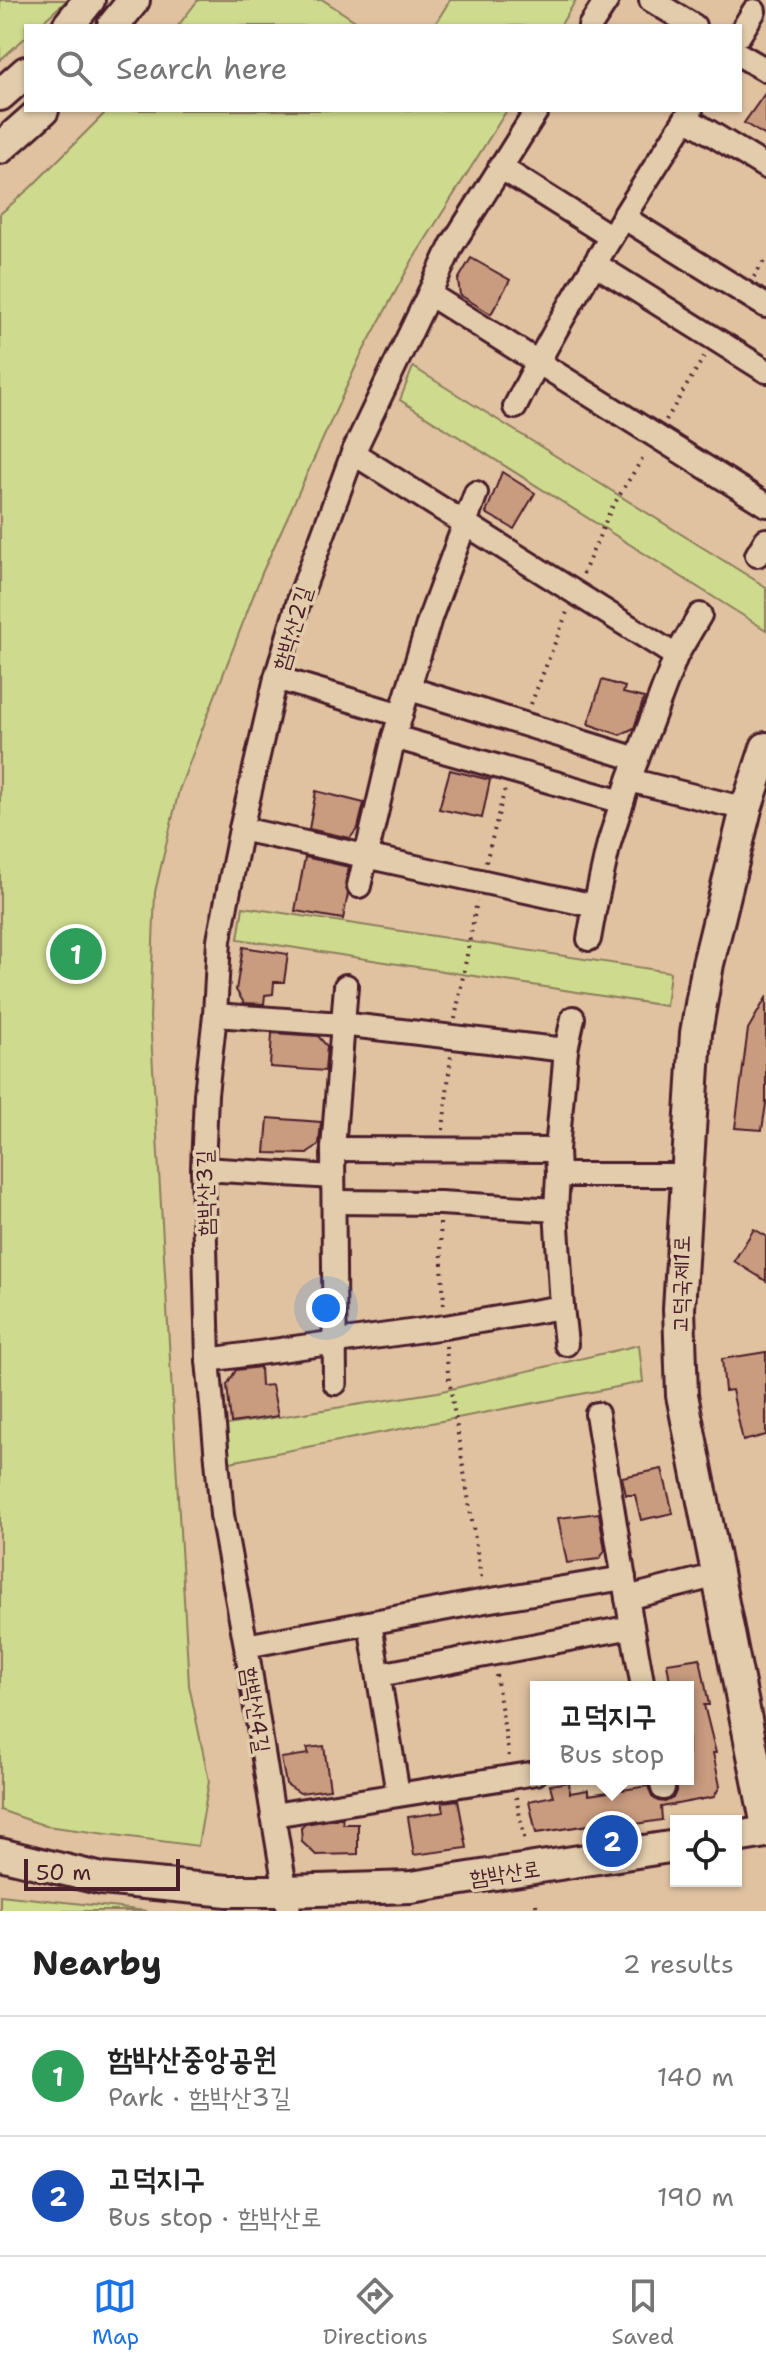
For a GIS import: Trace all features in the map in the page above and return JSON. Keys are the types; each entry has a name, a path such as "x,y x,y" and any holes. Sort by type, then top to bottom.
{"street":[{"path":"70,24 89,0"},
{"path":"115,24 134,0"},
{"path":"591,24 607,0"},
{"path":"651,0 691,24"},
{"path":"742,31 754,11"},
{"path":"742,56 766,70"},
{"path":"0,95 24,74"},
{"path":"0,148 41,112"},
{"name":"함박산2길","path":"215,1015 219,940 241,829 276,678 300,597 353,453 452,245 536,112"},
{"path":"515,407 537,362 611,237 689,114 766,167"},
{"path":"500,167 611,237"},
{"path":"623,217 766,306"},
{"path":"595,264 766,371"},
{"path":"429,294 766,505"},
{"path":"353,453 676,656"},
{"path":"359,886 394,737 430,618 476,493"},
{"path":"589,939 595,906 633,769 676,656 700,615"},
{"path":"276,678 401,715"},
{"path":"410,689 746,809"},
{"path":"394,737 622,802"},
{"name":"고덕국제1로","path":"766,748 746,809 708,964 696,1033 679,1309 682,1395 766,1821"},
{"path":"241,829 595,906"},
{"path":"335,1383 333,1149 346,986"},
{"path":"215,1015 341,1024 566,1050"},
{"name":"함박산3길","path":"215,1015 206,1094 203,1169 208,1360 222,1515 246,1646"},
{"path":"566,1344 556,1210 557,1150 566,1050 573,1018"},
{"path":"333,1149 557,1150"},
{"path":"203,1169 333,1177"},
{"path":"558,1175 685,1175"},
{"path":"334,1202 440,1203 556,1210"},
{"path":"208,1360 562,1307"},
{"path":"597,1414 642,1681"},
{"name":"함박산4길","path":"287,1901 246,1646 485,1601 625,1588 718,1575"},
{"path":"370,1624 398,1794"},
{"path":"379,1675 632,1627"},
{"path":"273,1815 530,1774"},
{"path":"742,1836 766,1832"},
{"name":"함박산로","path":"0,1854 102,1879 228,1891 287,1901 411,1887 670,1847"}],"path":[{"path":"745,293 766,258"},
{"path":"611,509 715,340"},
{"path":"448,1373 485,1601"},
{"path":"493,1652 525,1842"},
{"path":"536,1904 537,1911"}],"green space":[{"path":"0,0 67,0 40,24 24,24 24,39 0,60"},
{"path":"198,0 323,0 360,24 180,24"},
{"path":"450,0 576,0 561,24 435,24"},
{"path":"106,112 506,112 412,261 360,357 262,573 179,790 155,892 150,1017 189,1685 209,1781 198,1846 46,1826 0,1810 0,214"},
{"path":"413,367 766,587 766,630 400,400"},
{"path":"243,907 670,972 666,1006 238,939"},
{"path":"639,1345 643,1382 230,1462 227,1425 438,1392"},
{"path":"0,1895 147,1911 0,1911"}],"building":[{"path":"766,92 766,136 744,123"},
{"path":"471,258 510,280 491,314 460,295 458,280"},
{"path":"502,472 535,493 514,529 486,513"},
{"path":"602,680 625,687 623,693 644,698 634,728 620,735 588,724"},
{"path":"450,770 490,780 482,818 439,809"},
{"path":"316,791 364,803 358,828 350,838 309,829"},
{"path":"305,857 349,867 343,919 295,911"},
{"path":"243,947 288,954 284,982 274,982 273,994 265,995 264,1004 244,1003 236,990"},
{"path":"766,998 766,1104 762,1130 735,1128 748,1029"},
{"path":"272,1033 318,1036 327,1046 325,1071 270,1067"},
{"path":"268,1118 321,1122 319,1144 307,1154 265,1153"},
{"path":"754,1229 766,1236 766,1281 734,1261"},
{"path":"766,1352 766,1435 743,1441 732,1390 725,1391 722,1359"},
{"path":"260,1367 261,1386 272,1385 278,1416 231,1423 227,1385 236,1370"},
{"path":"662,1469 673,1513 641,1520 635,1495 626,1495 622,1477"},
{"path":"599,1513 605,1551 599,1559 567,1563 558,1518"},
{"path":"700,1658 709,1705 704,1705 716,1753 713,1753 720,1786 714,1797 661,1807 662,1820 597,1830 596,1824 536,1833 529,1801 553,1796 550,1785 569,1785 570,1793 588,1790 588,1795 648,1786 652,1797 665,1802 673,1798 676,1785 694,1785 694,1681 670,1681 667,1663"},
{"path":"324,1746 330,1789 300,1793 286,1784 281,1758 309,1754 307,1748"},
{"path":"458,1800 467,1848 414,1855 408,1817 444,1812 442,1802"},
{"path":"342,1818 343,1824 358,1824 358,1854 316,1855 302,1842 301,1828 305,1824"}],"place":[{"name":"함박산중앙공원","path":"76,954"},
{"name":"고덕지구","path":"612,1841"}]}
